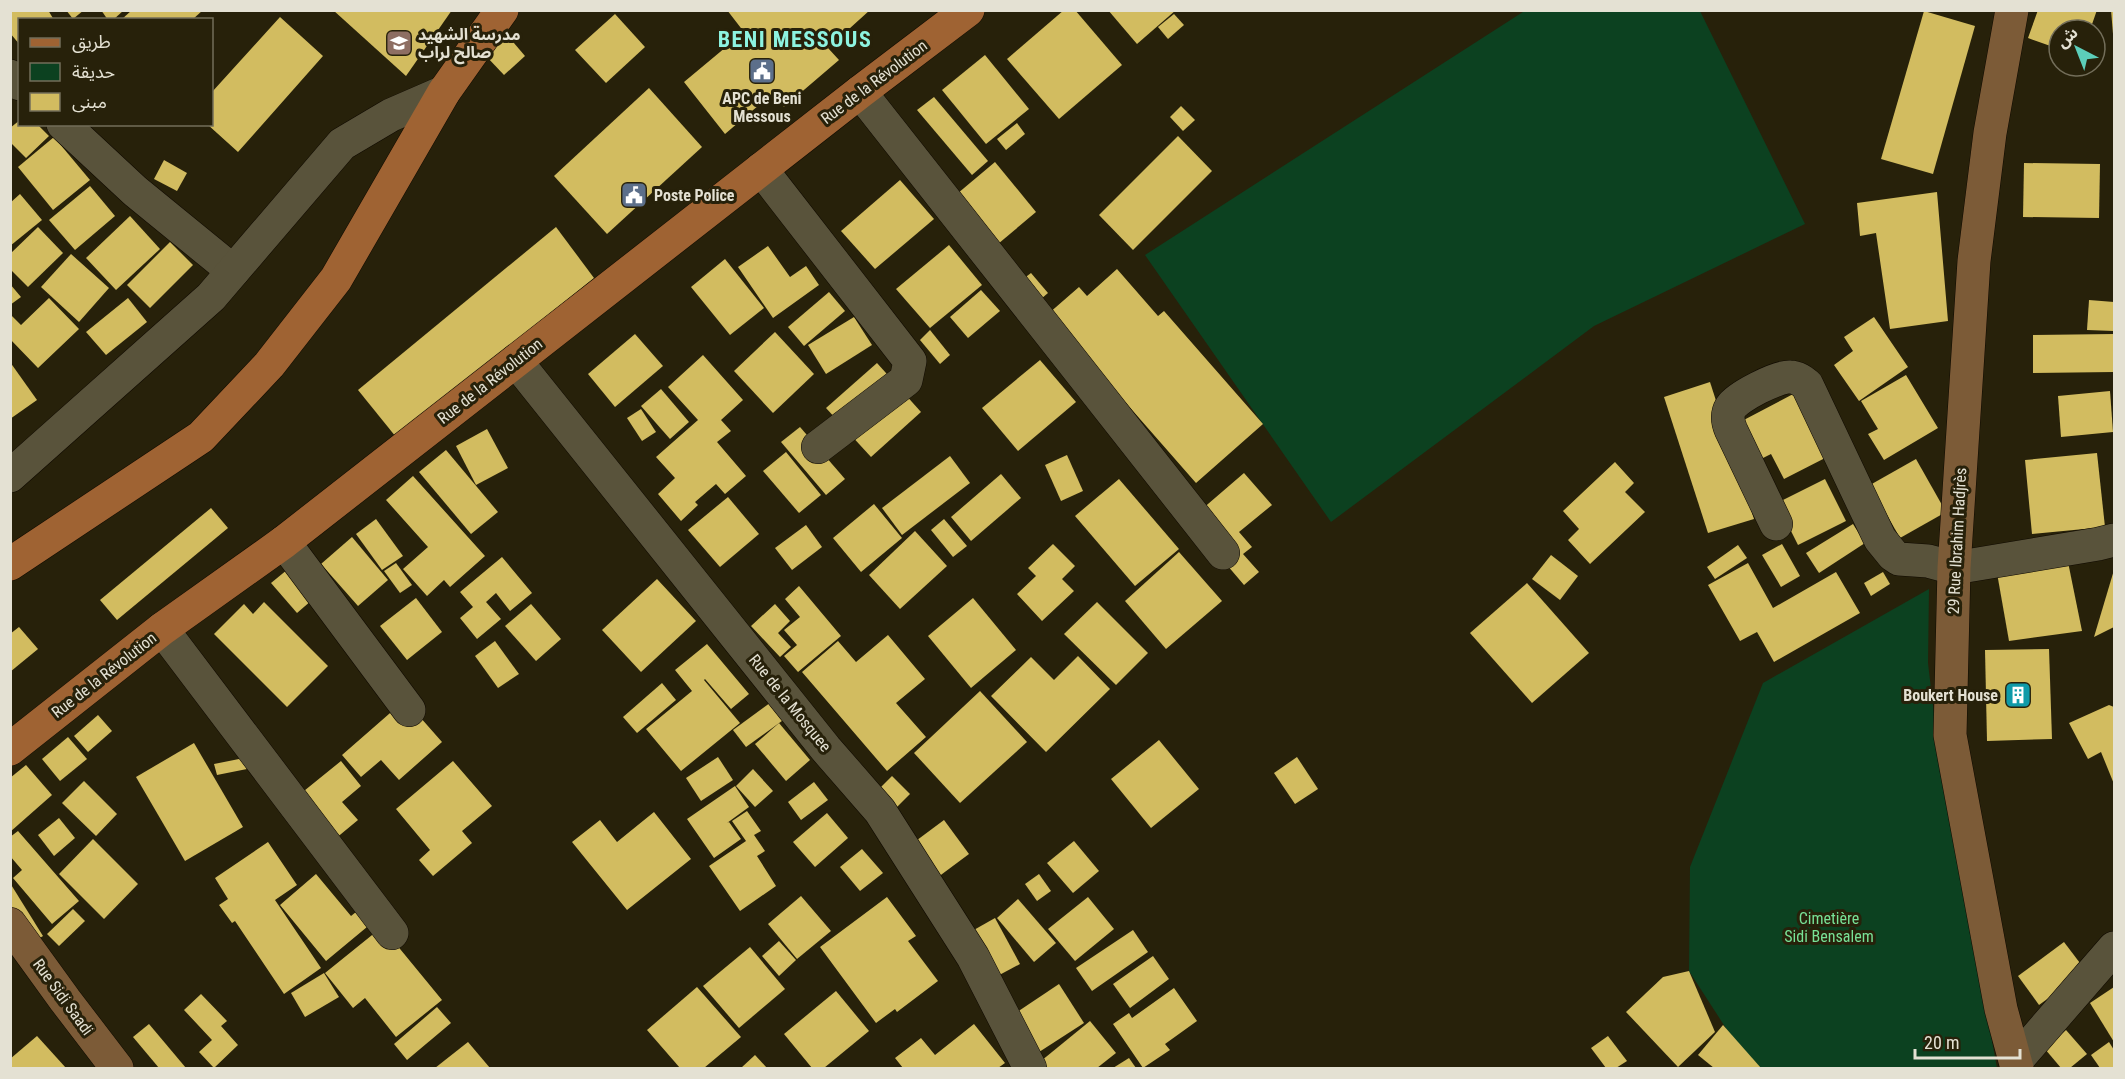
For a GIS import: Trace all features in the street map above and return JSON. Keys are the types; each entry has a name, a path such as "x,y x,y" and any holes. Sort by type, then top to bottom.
{"main road":[{"path":"10,564 201,437 269,366 336,279 444,92 502,10"},
{"name":"Rue de la Révolution","path":"10,749 162,628 284,542 968,10"},
{"name":"29 Rue Ibrahim Hadjrès","path":"2012,10 1990,133 1974,261 1954,568 1950,735 2001,1009 2017,1065"},
{"name":"Rue Sidi Saadi","path":"10,924 117,1068"}],"street":[{"path":"10,476 211,297 342,144 391,115 444,92"},
{"path":"860,92 1223,553"},
{"path":"65,126 135,191 233,271"},
{"path":"761,169 910,361 906,380 818,447"},
{"name":"Rue de la Mosquee","path":"516,361 826,749 880,811 973,957 1030,1068"},
{"path":"1776,524 1731,430 1728,418 1729,411 1736,401 1776,380 1789,376 1807,385 1880,539 1899,559 1928,561 1954,568 2115,540"},
{"path":"284,542 409,710"},
{"path":"162,628 392,933"},
{"path":"2017,1065 2115,948"}],"green space":[{"path":"1526,10 1700,11 1805,224 1594,326 1331,522 1145,255"},
{"name":"Cimetière Sidi Bensalem","path":"1929,589 1928,663 1938,748 1997,1068 1761,1068 1731,1036 1689,971 1690,867 1763,683"}],"building":[{"path":"10,10 48,10 53,18 18,18 18,43 10,33"},
{"path":"66,10 84,10 74,18"},
{"path":"101,10 124,10 115,18 107,18"},
{"path":"132,10 203,10 194,18 123,18"},
{"name":"مدرسة الشهيد صالح لراب","path":"333,10 452,10 406,76"},
{"name":"APC de Beni Messous","path":"727,10 870,10 828,48 839,60 784,107 772,94 725,134 684,82 744,32"},
{"path":"1064,10 1075,10 1122,65 1059,119 1007,59"},
{"path":"1108,10 1176,10 1137,44"},
{"path":"2038,10 2097,10 2094,18 2047,18 2047,45 2028,38"},
{"path":"2111,10 2114,10 2114,34 2113,34"},
{"path":"1924,11 1975,26 1933,174 1881,159"},
{"path":"615,14 645,47 606,83 575,50"},
{"path":"1174,14 1184,25 1168,39 1158,27"},
{"path":"280,17 323,56 238,152 209,126 213,126 213,91"},
{"path":"508,36 525,56 504,75 486,56"},
{"path":"985,55 1029,109 986,144 942,90"},
{"path":"649,88 702,147 607,234 554,176"},
{"path":"934,97 988,161 972,175 917,110"},
{"path":"1181,106 1195,120 1183,131 1170,117"},
{"path":"18,122 18,126 39,126 49,136 26,158 10,142 10,128"},
{"path":"1017,123 1025,134 1006,150 997,139"},
{"path":"1178,136 1212,171 1133,250 1099,215"},
{"path":"54,137 90,180 53,210 18,167"},
{"path":"164,160 187,173 177,191 154,179"},
{"path":"995,162 1036,212 992,249 951,199"},
{"path":"2024,163 2100,164 2099,218 2023,217"},
{"path":"900,180 934,219 875,269 841,231"},
{"path":"90,186 115,216 75,250 49,220"},
{"path":"1937,192 1948,321 1890,329 1876,233 1860,236 1857,203"},
{"path":"20,194 42,220 10,246 10,203"},
{"path":"130,216 160,249 116,290 86,258"},
{"path":"38,227 63,253 28,287 10,269 10,254"},
{"path":"556,227 594,278 396,437 358,390"},
{"path":"170,242 193,265 150,308 127,285"},
{"path":"949,245 982,285 930,328 896,289"},
{"path":"768,246 790,277 806,266 819,285 773,318 738,267"},
{"path":"71,254 109,288 79,322 41,287"},
{"path":"725,259 764,308 730,335 691,287"},
{"path":"1117,269 1158,316 1164,311 1263,424 1196,483 1048,314 1079,287 1087,296"},
{"path":"1031,273 1048,293 1028,310 1010,289"},
{"path":"10,284 21,297 10,305"},
{"path":"981,290 1000,311 968,338 950,317"},
{"path":"829,292 845,311 804,346 788,327"},
{"path":"49,298 79,329 38,368 10,339 10,314 21,325"},
{"path":"128,298 147,322 106,355 86,332"},
{"path":"2089,300 2114,302 2114,331 2087,330"},
{"path":"854,317 872,345 826,374 808,345"},
{"path":"1874,317 1908,367 1859,401 1834,365 1853,351 1844,337"},
{"path":"930,330 950,355 940,364 920,340"},
{"path":"775,332 814,374 773,413 734,371"},
{"path":"635,334 663,366 615,407 588,374"},
{"path":"2114,334 2114,372 2033,373 2033,335"},
{"path":"703,355 743,400 721,420 731,431 717,442 746,476 725,494 716,484 695,502 698,505 681,521 658,494 675,478 656,457 698,420 668,387"},
{"path":"1040,360 1076,402 1018,451 982,408"},
{"path":"10,362 37,400 10,419"},
{"path":"877,363 921,412 871,457 826,408"},
{"path":"1906,375 1938,428 1884,460 1868,434 1878,429 1861,401"},
{"path":"1710,382 1754,519 1708,533 1664,397"},
{"path":"661,389 689,422 670,439 641,406"},
{"path":"2110,391 2113,432 2061,437 2058,396"},
{"path":"1797,392 1829,456 1784,479 1771,454 1759,460 1740,422"},
{"path":"641,409 656,432 642,441 627,418"},
{"path":"800,427 845,479 826,495 781,442"},
{"path":"487,429 508,468 476,485 456,446"},
{"path":"446,450 498,512 471,534 419,472"},
{"path":"786,452 821,495 799,513 763,471"},
{"path":"2097,453 2105,527 2032,534 2025,460"},
{"path":"1067,455 1083,491 1061,501 1045,465"},
{"path":"950,456 970,483 902,535 882,508"},
{"path":"1916,459 1946,512 1900,538 1870,485"},
{"path":"1615,462 1634,483 1625,492 1645,512 1590,564 1568,540 1579,529 1563,511"},
{"path":"1244,473 1272,505 1239,532 1252,547 1243,554 1259,572 1244,585 1227,565 1239,555 1201,510"},
{"path":"1001,474 1021,498 971,541 951,517"},
{"path":"413,476 485,556 450,587 444,580 427,596 403,569 428,547 386,500"},
{"path":"1119,479 1179,549 1135,586 1075,516"},
{"path":"1825,479 1846,521 1798,545 1777,503"},
{"path":"728,497 759,534 720,567 688,530"},
{"path":"874,504 902,538 861,572 833,538"},
{"path":"211,508 228,528 117,620 100,600"},
{"path":"376,519 403,556 382,570 356,534"},
{"path":"944,519 967,546 953,557 931,530"},
{"path":"1853,524 1865,543 1819,573 1806,553"},
{"path":"806,525 822,547 792,570 775,548"},
{"path":"915,531 947,566 900,609 869,575"},
{"path":"352,537 388,580 358,606 321,564"},
{"path":"1053,544 1075,566 1062,579 1074,591 1042,621 1017,594 1036,576 1028,568"},
{"path":"1782,544 1800,576 1781,587 1762,555"},
{"path":"1738,545 1747,558 1715,579 1707,567"},
{"path":"1179,552 1222,601 1166,649 1125,601"},
{"path":"1551,555 1578,576 1560,600 1532,579"},
{"path":"502,557 532,593 510,611 496,593 486,602 501,619 477,639 460,618 473,607 460,592"},
{"path":"2068,562 2082,631 2009,641 1997,573"},
{"path":"396,563 412,585 400,593 384,571"},
{"path":"1748,563 1773,608 1836,572 1860,613 1774,662 1757,632 1740,641 1708,585"},
{"path":"293,565 319,594 297,613 271,583"},
{"path":"2114,570 2114,627 2094,637"},
{"path":"1883,572 1890,584 1871,596 1864,583"},
{"path":"657,579 696,621 641,672 602,630"},
{"path":"1527,583 1589,653 1532,703 1470,633"},
{"path":"799,586 841,636 798,672 784,656 797,645 784,630 800,617 785,599"},
{"path":"416,598 442,632 407,660 380,626"},
{"path":"973,598 1016,650 971,688 928,636"},
{"path":"264,602 328,666 287,707 214,634 244,604 253,614"},
{"path":"1097,602 1148,653 1116,685 1064,634"},
{"path":"531,604 561,639 536,661 505,626"},
{"path":"775,604 790,621 778,633 791,647 780,657 751,626"},
{"path":"19,627 38,649 10,672 10,634"},
{"path":"888,635 925,679 896,703 926,737 887,771 802,672 838,641 856,662"},
{"path":"495,641 519,674 498,688 475,656"},
{"path":"707,644 749,694 731,709 704,680 740,723 681,771 646,729 692,691 675,670"},
{"name":"Boukert House","path":"2049,649 2052,739 1987,741 1985,650"},
{"path":"1078,656 1110,689 1046,752 991,696 1031,657 1054,680"},
{"path":"662,683 676,700 637,733 623,717"},
{"path":"980,691 1027,742 960,803 914,753"},
{"path":"405,700 442,742 399,780 381,760 361,777 342,755"},
{"path":"774,700 786,718 746,747 733,730"},
{"path":"2109,705 2114,707 2114,784 2101,752 2088,759 2069,723"},
{"path":"98,715 112,731 88,752 74,736"},
{"path":"779,723 810,760 786,781 755,744"},
{"path":"68,737 87,759 60,781 42,759"},
{"path":"1159,740 1199,789 1151,828 1111,779"},
{"path":"194,743 243,827 185,861 136,777"},
{"path":"718,757 733,780 701,801 686,778"},
{"path":"1297,757 1318,789 1295,804 1274,773"},
{"path":"244,758 247,769 217,775 214,764"},
{"path":"341,761 361,786 342,802 358,820 335,839 299,795"},
{"path":"453,761 492,806 462,831 472,843 433,876 419,860 430,850 396,809"},
{"path":"26,765 52,795 10,832 10,778"},
{"path":"753,769 773,791 755,807 736,786"},
{"path":"892,776 910,794 895,809 877,791"},
{"path":"84,781 117,814 96,836 62,803"},
{"path":"814,782 828,800 801,820 788,802"},
{"path":"735,786 749,807 727,823 729,822 741,839 714,858 687,819"},
{"path":"747,811 761,831 754,835 765,851 757,856 776,886 740,911 709,866 746,841 732,821"},
{"path":"654,812 691,859 627,910 572,842 600,820 617,842"},
{"path":"827,813 848,838 815,867 793,842"},
{"path":"59,818 75,838 54,856 38,835"},
{"path":"944,820 969,854 926,886 901,852"},
{"path":"18,831 79,901 52,924 13,878 22,870 10,856 10,837"},
{"path":"93,839 138,884 104,919 59,874"},
{"path":"1074,841 1099,871 1073,893 1047,863"},
{"path":"268,842 297,885 275,900 321,968 284,994 235,921 232,923 219,905 228,899 215,878"},
{"path":"862,849 883,873 860,891 840,867"},
{"path":"316,874 351,916 361,908 373,922 326,961 280,905"},
{"path":"1039,874 1051,891 1037,901 1025,884"},
{"path":"10,883 43,936 10,956"},
{"path":"801,896 831,931 797,959 768,924"},
{"path":"887,897 916,936 908,941 938,981 897,1012 895,1009 876,1023 820,947"},
{"path":"1088,897 1114,929 1075,961 1048,929"},
{"path":"1018,899 1056,943 1034,962 997,918"},
{"path":"73,909 85,921 59,946 47,934"},
{"path":"995,918 1020,964 990,980 965,935"},
{"path":"382,927 442,1000 396,1037 365,998 353,1008 325,973"},
{"path":"1133,930 1148,952 1092,991 1076,968"},
{"path":"779,941 796,960 779,976 762,956"},
{"path":"2064,942 2086,971 2039,1005 2018,976"},
{"path":"750,947 785,989 739,1028 703,986"},
{"path":"1153,956 1169,979 1130,1008 1113,984"},
{"path":"1689,971 1715,1032 1678,1067 1626,1012 1663,977"},
{"path":"324,973 339,997 305,1017 291,993"},
{"path":"1059,984 1084,1023 1036,1054 1011,1016"},
{"path":"697,987 741,1037 704,1068 680,1068 647,1030"},
{"path":"2114,987 2114,1042 2090,1003"},
{"path":"1174,988 1197,1021 1165,1044 1170,1050 1143,1068 1113,1024 1129,1013 1132,1018"},
{"path":"836,991 869,1031 824,1068 812,1068 784,1034"},
{"path":"201,994 227,1021 221,1026 238,1045 214,1068 199,1052 212,1040 184,1010"},
{"path":"437,1007 451,1023 407,1060 394,1044"},
{"path":"1090,1021 1116,1053 1097,1068 1048,1068 1041,1061"},
{"path":"149,1024 186,1068 159,1068 133,1037"},
{"path":"974,1024 1005,1063 998,1068 903,1068 895,1058 921,1038 935,1055"},
{"path":"1723,1025 1761,1068 1714,1068 1698,1055"},
{"path":"2066,1030 2087,1054 2070,1068 2061,1068 2045,1049"},
{"path":"37,1036 66,1068 10,1068 10,1059"},
{"path":"1608,1036 1627,1061 1616,1068 1606,1068 1591,1048"},
{"path":"468,1042 490,1068 435,1068"},
{"path":"2109,1042 2114,1050 2114,1068 2100,1068 2091,1055"},
{"path":"755,1055 767,1068 741,1068"},
{"path":"1129,1058 1136,1068 1113,1068"}],"place":[{"name":"مدرسة الشهيد صالح لراب","path":"399,43"},
{"name":"APC de Beni Messous","path":"762,71"},
{"name":"Poste Police","path":"634,195"},
{"name":"Boukert House","path":"2018,695"}],"district":[{"name":"BENI MESSOUS","path":"795,39"}]}
